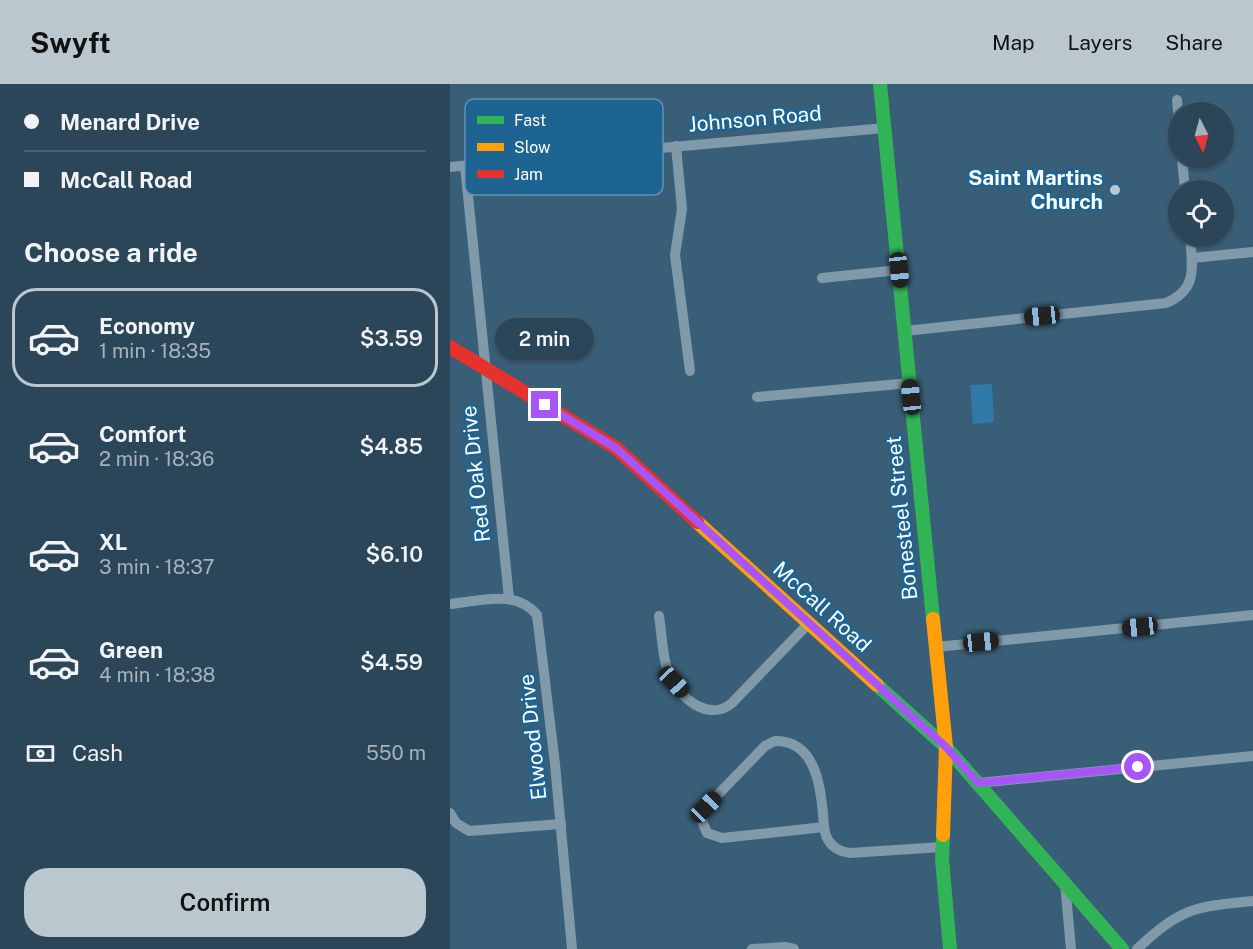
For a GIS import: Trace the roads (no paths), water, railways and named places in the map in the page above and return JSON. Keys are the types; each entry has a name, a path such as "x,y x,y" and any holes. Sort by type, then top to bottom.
{"street":[{"name":"Bonesteel Street","path":"880,84 946,747 942,847 950,949"},
{"name":"Johnson Road","path":"663,147 885,128"},
{"path":"676,146 681,209 675,255 690,371"},
{"name":"Johnson Road","path":"450,167 465,166"},
{"name":"Red Oak Drive","path":"468,195 509,598"},
{"path":"905,331 1166,303 1179,298 1187,288 1192,276 1191,246"},
{"path":"1192,258 1253,252"},
{"path":"822,278 899,270"},
{"name":"McCall Road","path":"450,347 616,448 946,747 1122,949"},
{"path":"757,397 910,382"},
{"path":"450,604 509,598"},
{"name":"Elwood Drive","path":"509,598 530,606 537,615 540,627 572,949"},
{"path":"936,647 1253,615"},
{"path":"659,616 668,673 692,702 709,712 718,712 732,703 809,623"},
{"path":"824,828 714,837 704,828 702,814 765,746 781,741 788,742 802,752 816,773 822,795 824,828 829,844 842,852 942,847"},
{"path":"978,783 1253,756"},
{"path":"450,813 456,824 469,831 561,824"},
{"path":"1065,883 1071,949"},
{"path":"1137,949 1176,916 1192,908 1253,901"},
{"path":"752,949 793,949"}],"place":[{"name":"Saint Martins Church","path":"1115,190"}]}
